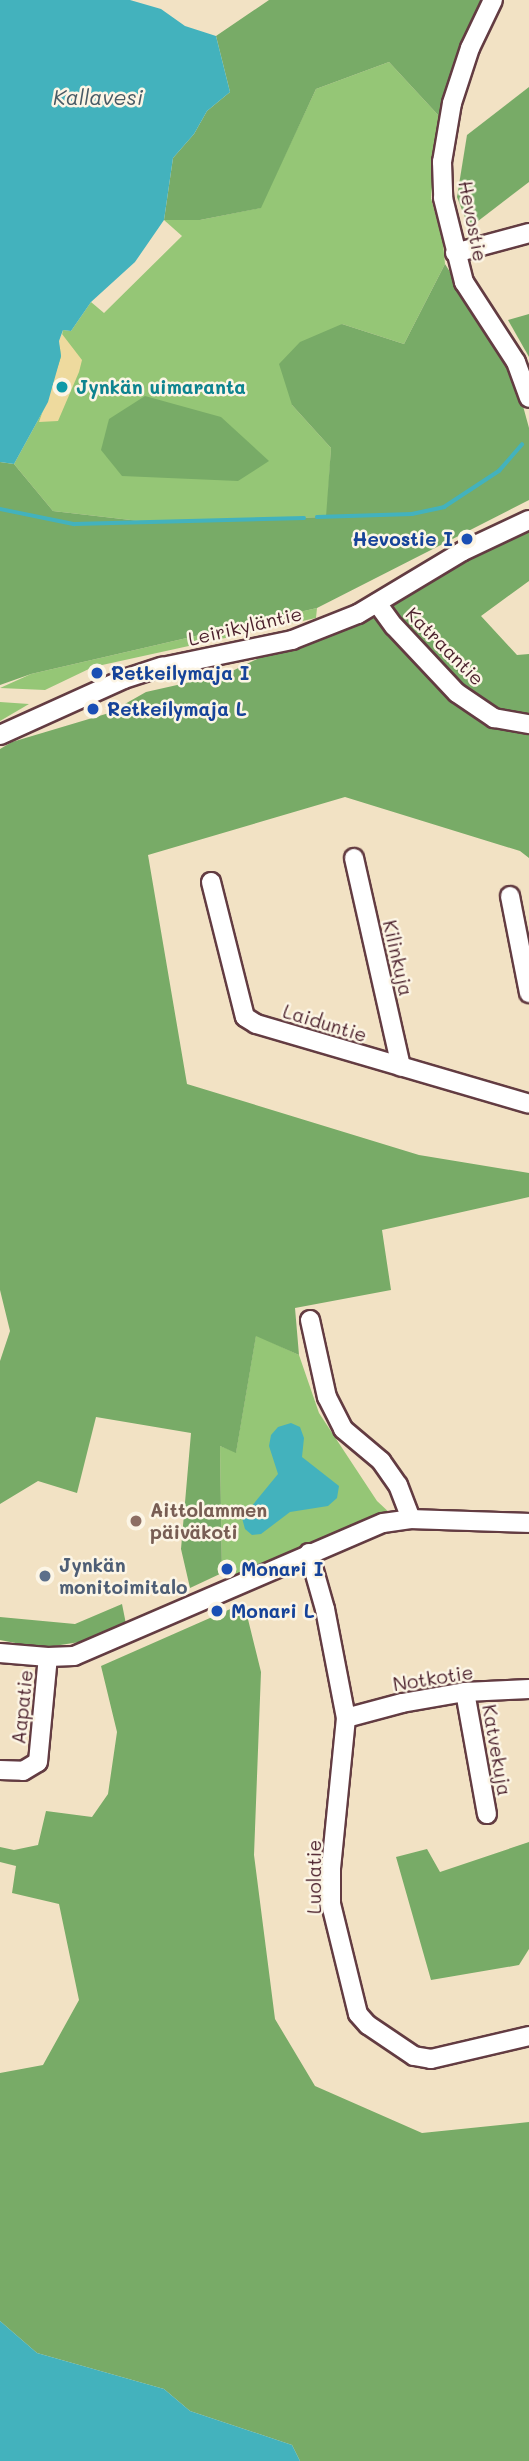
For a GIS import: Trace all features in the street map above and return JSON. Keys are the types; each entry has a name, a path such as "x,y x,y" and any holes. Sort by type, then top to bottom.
{"street":[{"name":"Hevostie","path":"493,0 470,48 452,103 442,162 443,198 464,282 516,362 529,398"},
{"path":"455,253 529,233"},
{"name":"Leirikyläntie","path":"0,735 124,679 162,667 292,640 358,614 463,551 529,520"},
{"name":"Katraantie","path":"377,603 394,626 457,693 494,718 515,724 529,724"},
{"name":"Kilinkuja","path":"354,858 401,1067"},
{"name":"Laiduntie","path":"211,882 245,1017 256,1024 529,1103"},
{"path":"510,896 529,993"},
{"path":"310,1320 327,1397 343,1429 381,1461 398,1485 411,1519"},
{"path":"0,1653 75,1656 383,1523 411,1519 529,1523"},
{"name":"Luolatie","path":"309,1553 327,1621 346,1718 331,1868 331,1904 358,2014 368,2025 414,2056 431,2059 529,2036"},
{"name":"Aapatie","path":"0,1770 23,1771 38,1762 48,1657"},
{"name":"Notkotie","path":"346,1718 402,1703 465,1692 529,1689"},
{"name":"Katvekuja","path":"465,1692 487,1814"}],"green space":[{"path":"269,0 484,0 439,116 389,62 316,89 261,208 200,220 164,220 173,158 194,134 207,111 230,92 216,36"},
{"path":"389,62 439,116 431,198 443,242 445,264 404,344 342,324 292,405 331,448 327,517 148,522 53,511 14,464 48,402 63,330 71,331 91,302 104,313 182,236 164,220 200,220 260,208 316,89"},
{"path":"529,87 529,182 469,228 457,197 467,135"},
{"path":"445,264 514,373 529,428 529,500 317,608 31,674 0,685 0,462 14,464 53,511 148,522 326,517 331,448 292,405 279,364 300,342 342,324 404,344"},
{"path":"529,314 529,357 508,320"},
{"path":"145,396 221,417 269,461 238,481 122,476 101,450 109,419"},
{"path":"529,527 529,581 481,616 517,655 529,654 529,858 520,851 345,797 148,855 187,1084 419,1155 529,1173 529,1197 382,1230 391,1290 295,1308 299,1355 256,1336 236,1453 220,1446 222,1573 190,1588 181,1549 191,1433 96,1417 77,1493 38,1481 0,1504 0,1361 10,1331 0,1290 0,749 12,742 109,713 146,692 226,674"},
{"path":"317,608 316,618 93,667 45,690 0,688 31,674"},
{"path":"0,702 29,704 0,721"},
{"path":"256,1335 299,1355 319,1413 377,1501 392,1515 229,1581 222,1573 220,1446 236,1452"},
{"path":"244,1603 261,1672 254,1855 275,2019 315,2086 422,2133 529,2122 529,2461 300,2461 292,2445 190,2411 164,2389 37,2353 0,2321 0,2073 43,2065 79,2000 59,1904 12,1893 16,1866 0,1862 0,1847 14,1850 38,1845 46,1811 92,1817 108,1794 117,1732 101,1666"},
{"path":"122,1604 126,1624 86,1641 41,1648 0,1640 0,1617 75,1624"},
{"path":"529,1842 529,1949 519,1965 431,1980 396,1857 427,1849 440,1872"}],"sand":[{"name":"Jynkän uimaranta","path":"62,334 82,360 79,372 58,421 39,422 61,357 59,340"}],"water":[{"name":"Kallavesi","path":"0,0 130,0 161,9 185,26 216,36 230,92 207,111 194,134 173,158 164,220 135,262 91,302 71,331 63,330 59,341 61,356 48,402 14,464 0,462"},
{"path":"291,1423 300,1427 304,1438 302,1457 339,1486 337,1498 328,1506 290,1512 261,1534 252,1535 245,1529 242,1518 278,1474 269,1446 271,1435 278,1427"},
{"path":"0,2321 37,2353 164,2389 190,2411 292,2445 300,2461 0,2461"}],"waterway":[{"path":"317,517 412,514 444,507 499,471 522,445"},
{"path":"0,509 74,524 304,518"}],"place":[{"name":"Jynkän uimaranta","path":"62,387"},
{"name":"Hevostie I","path":"467,539"},
{"name":"Retkeilymaja I","path":"97,673"},
{"name":"Retkeilymaja L","path":"93,709"},
{"name":"Aittolammen päiväkoti","path":"136,1521"},
{"name":"Monari I","path":"227,1569"},
{"name":"Jynkän monitoimitalo","path":"45,1576"},
{"name":"Monari L","path":"217,1611"}]}
